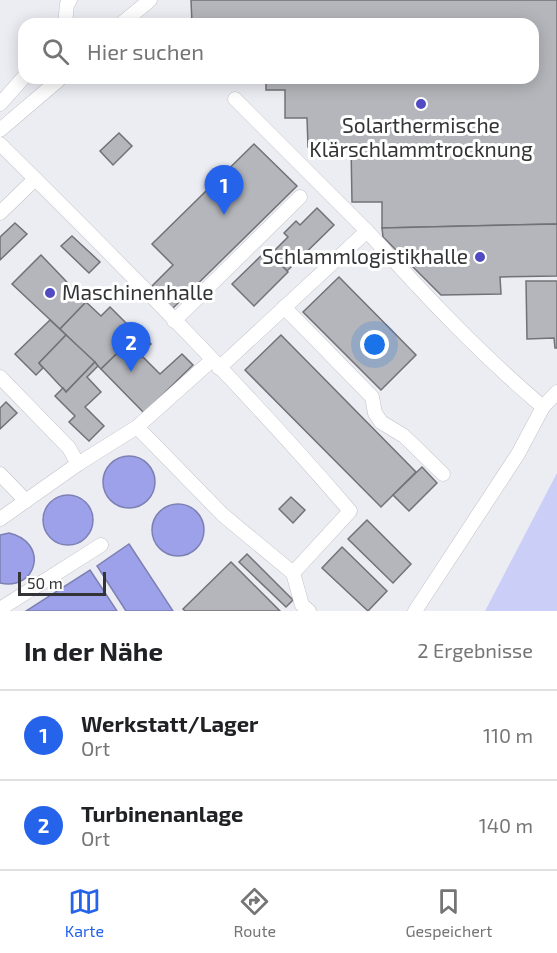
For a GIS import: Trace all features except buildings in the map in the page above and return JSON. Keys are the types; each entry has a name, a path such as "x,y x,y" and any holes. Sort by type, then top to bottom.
{"lane":[{"path":"66,18 67,4 70,0"},
{"path":"128,18 150,0"},
{"path":"0,104 18,84"},
{"path":"0,130 54,84"},
{"path":"235,99 367,231 439,310 543,407"},
{"path":"0,144 216,364 350,511 293,573"},
{"path":"0,213 35,179"},
{"path":"174,321 300,197"},
{"path":"0,519 78,464 137,427 284,307 367,231"},
{"path":"284,307 372,397 375,413 381,422 404,436 443,474"},
{"path":"0,377 69,448 78,464"},
{"path":"415,611 518,454 543,407 557,392"},
{"path":"137,427 222,515 293,573 302,605 306,610"},
{"path":"0,474 26,501"},
{"path":"0,609 101,545"}],"shaded area":[{"path":"557,473 557,611 485,611"}],"water":[{"path":"129,456 139,458 147,464 153,472 155,482 153,492 147,500 139,506 129,508 119,506 111,500 105,492 103,482 105,472 111,464 119,458"},
{"path":"73,495 86,502 92,510 92,530 86,538 78,544 63,545 50,538 44,530 43,515 50,502 58,496"},
{"path":"178,504 188,506 196,512 202,520 204,530 202,540 196,548 188,554 178,556 168,554 160,548 154,540 152,530 154,520 160,512 168,506"},
{"path":"9,533 22,538 30,546 34,555 34,564 30,573 23,580 13,584 0,583 0,535"},
{"path":"129,544 173,611 126,611 97,566"},
{"path":"90,570 117,611 26,611"}],"place":[{"name":"Solarthermische Klärschlammtrocknung","path":"421,104"},
{"name":"Werkstatt/Lager","path":"224,215"},
{"name":"Schlammlogistikhalle","path":"480,257"},
{"name":"Maschinenhalle","path":"50,293"},
{"name":"Turbinenanlage","path":"131,372"}]}
